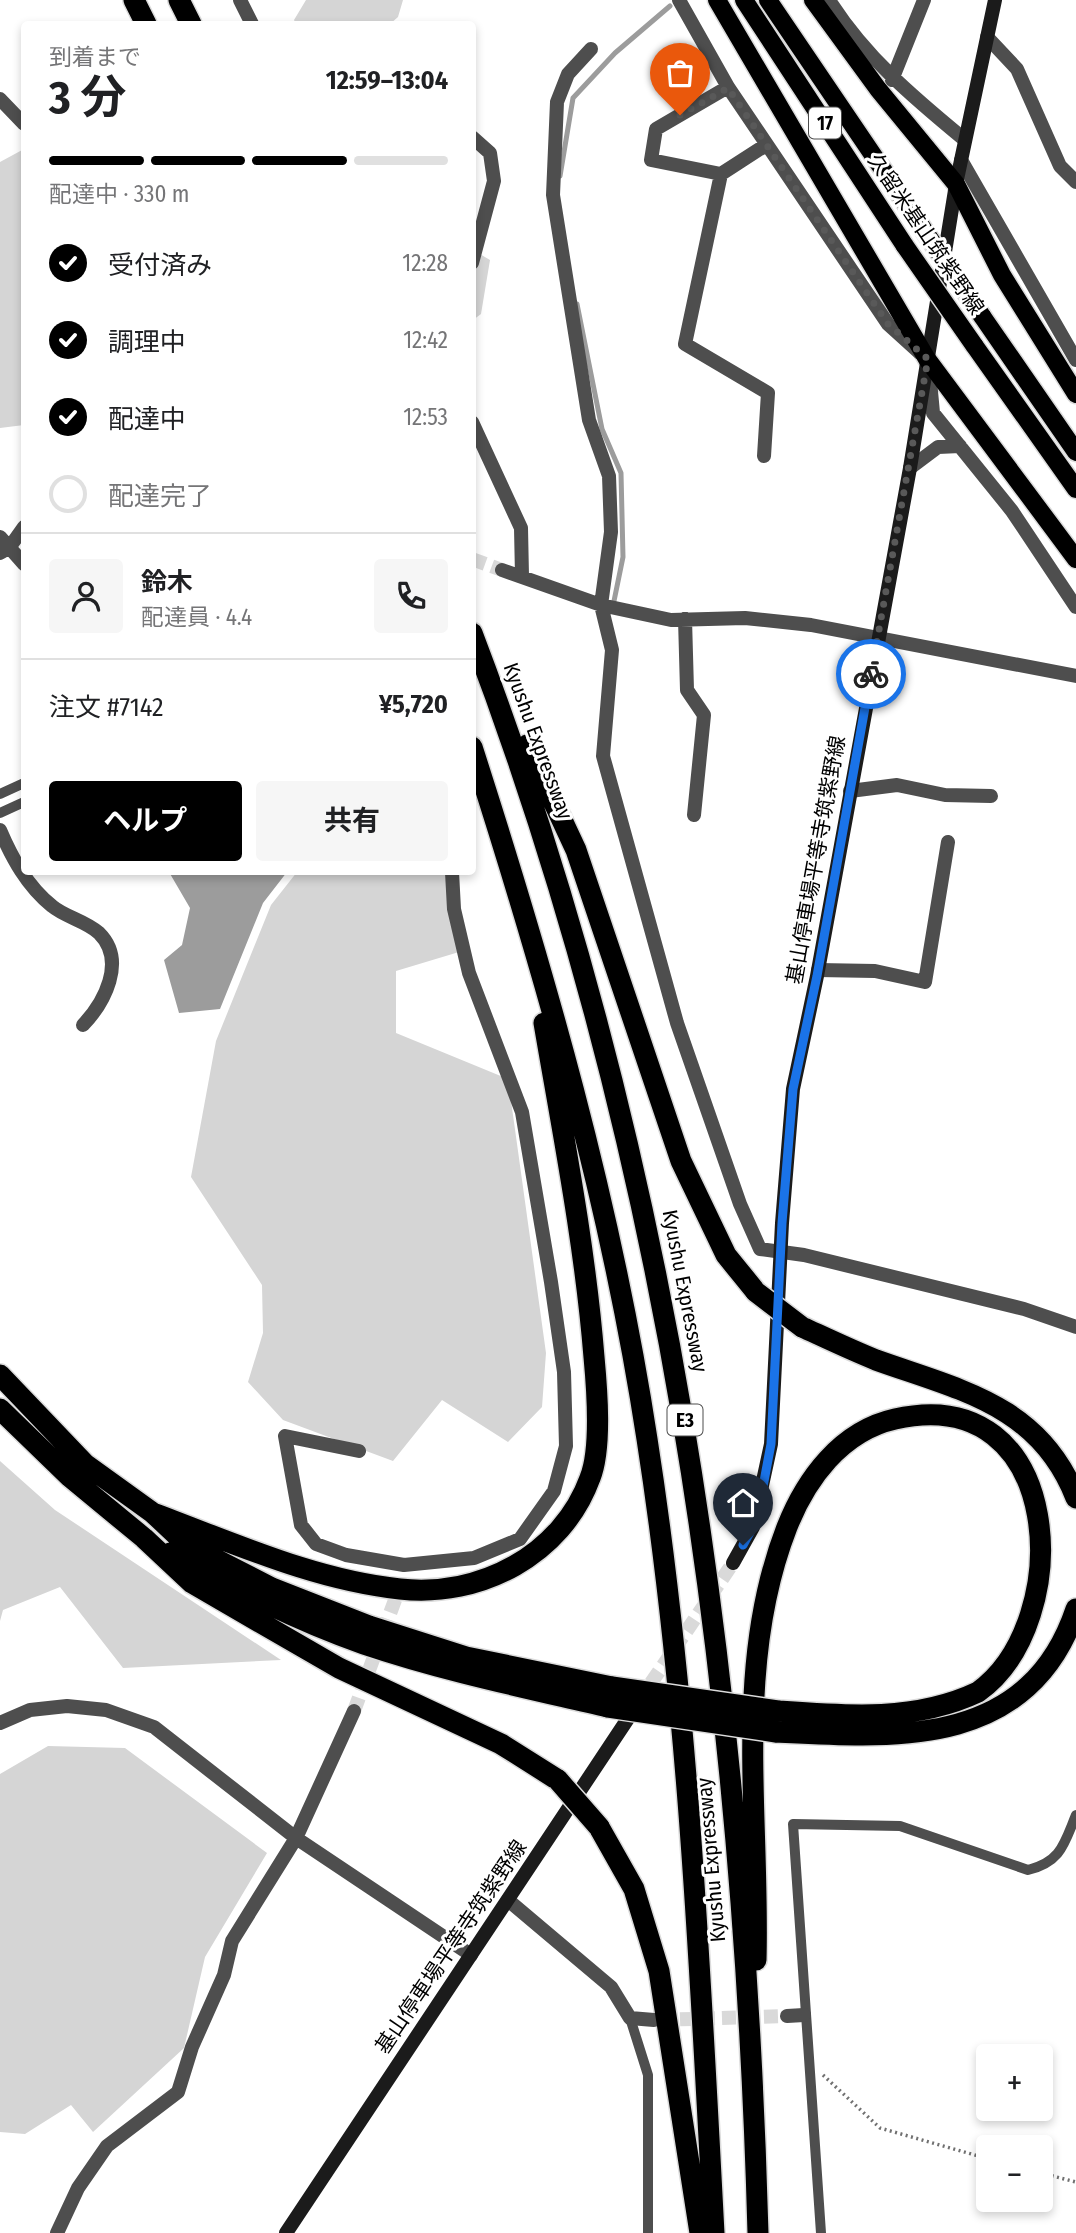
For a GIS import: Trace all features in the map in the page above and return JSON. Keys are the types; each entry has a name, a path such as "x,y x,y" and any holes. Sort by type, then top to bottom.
{"highway":[{"path":"134,0 144,21"},
{"path":"179,0 190,21"},
{"path":"476,634 576,850 681,1161 726,1255 756,1292 802,1327 874,1359 950,1385 998,1406 1029,1426 1053,1453 1076,1497"},
{"name":"Kyushu Expressway","path":"476,643 512,737 571,920 608,1055 666,1317 687,1430 718,1663 752,2085 758,2233"},
{"name":"Kyushu Expressway","path":"476,759 527,918 603,1203 647,1436 677,1667 696,1902 714,2233"},
{"path":"153,1513 282,1562 348,1581 402,1590 441,1589 480,1583 533,1558 568,1519 591,1477 598,1408 588,1283 527,918"},
{"path":"0,1375 85,1464 153,1513 186,1544 272,1588 369,1626 466,1657 610,1697"},
{"path":"0,1409 70,1477 144,1538 192,1583 340,1668 501,1744 558,1780 599,1827 634,1889 659,1971 700,2233"},
{"path":"752,2085 756,1942 754,1675 760,1626 772,1573 786,1528 805,1489 842,1444 864,1430 886,1420 937,1413 966,1418 994,1429 1022,1452 1042,1474 1059,1516"},
{"path":"144,1538 266,1604 363,1644 467,1673 777,1721 857,1717 946,1704 980,1691 1010,1671 1033,1648 1049,1623 1067,1605"}],"main road":[{"path":"717,0 928,359 1076,559"},
{"name":"久留米基山筑紫野線","path":"744,0 905,246 1076,489"},
{"name":"久留米基山筑紫野線","path":"768,0 1076,452"},
{"path":"813,0 878,89 956,184 1002,275 1076,394"},
{"name":"基山停車場平等寺筑紫野線","path":"733,1563 753,1527 771,1444 793,1089 818,970 909,468 956,184 995,0"},
{"name":"基山停車場平等寺筑紫野線","path":"286,2233 651,1683"}],"street":[{"path":"240,0 250,21"},
{"path":"679,0 728,88 888,324 928,359 933,413 1012,511 1076,607"},
{"path":"829,0 842,20 892,80 965,140"},
{"path":"892,80 924,0"},
{"path":"987,37 1017,69 1060,166 1076,181"},
{"path":"591,49 568,74 556,102 552,195 589,420 610,476 611,532 601,605 612,650 603,756 630,863 677,1023 740,1204 760,1249 804,1255 1024,1309 1076,1327"},
{"path":"728,88 656,129 651,160 721,174 766,145"},
{"path":"0,99 21,121"},
{"path":"476,141 490,153 494,181 476,248"},
{"path":"961,160 1076,360"},
{"path":"721,174 685,344 768,393 764,456"},
{"path":"476,431 521,528 522,576"},
{"path":"909,468 938,447 960,446"},
{"path":"21,530 3,546 21,561"},
{"path":"502,570 601,605 671,620 746,618 811,625 1076,676"},
{"path":"685,620 687,690 704,715 694,816"},
{"path":"850,791 897,785 945,795 991,796"},
{"path":"0,830 14,863 21,871"},
{"path":"818,970 875,971 925,982 948,842"},
{"path":"25,875 51,905 100,934 109,953 112,967 108,991 83,1026"},
{"path":"359,1451 285,1436 301,1525 316,1544 403,1572 474,1558 520,1539 554,1491 566,1446 564,1372 522,1111 469,973 454,909 452,875"},
{"path":"0,1723 30,1710 67,1706 106,1710 154,1727 296,1838 471,1955"},
{"path":"57,2233 78,2188 107,2146 178,2092 192,2047 224,1975 232,1941 296,1838 354,1711"},
{"path":"508,1900 611,1987 630,2018 654,2020"},
{"path":"787,2016 804,2015"}],"lane":[{"path":"0,794 21,784"},
{"path":"0,813 21,804"},
{"path":"821,2233 793,1824 901,1826 1028,1870 1046,1865 1062,1850 1076,1815"},
{"path":"630,2018 648,2075 648,2233"}],"path":[{"path":"809,2062 880,2128 976,2155"},
{"path":"1053,2176 1076,2182"}],"shaded area":[{"path":"306,0 403,0 398,17 393,21 294,20"},
{"path":"21,151 21,425 0,428 0,162"},
{"path":"476,252 490,260 481,314 476,318"},
{"path":"171,875 285,875 263,903 220,1009 179,1013 164,960 182,945 190,908"},
{"path":"295,875 450,875 459,952 396,971 396,1033 508,1079 546,1353 542,1407 508,1442 442,1400 393,1461 283,1420 248,1382 263,1333 262,1285 191,1177 216,1041 271,905"},
{"path":"0,1461 55,1510 281,1660 123,1668 60,1587 3,1610 0,1621"},
{"path":"48,1746 125,1748 267,1853 205,1957 184,2048 93,2132 71,2105 25,2134 0,2132 0,1774"}],"waterway":[{"path":"560,176 573,98 615,53 670,6"},
{"path":"577,304 602,429 621,473 623,557 614,601"}],"tunnel":[{"path":"476,560 502,570"},
{"path":"651,1683 733,1563"},
{"path":"354,1711 402,1581"},
{"path":"659,2020 787,2016"}],"way so far":[{"path":"680,115 728,88 888,324 928,359 871,674"}],"route":[{"path":"743,1545 753,1527 771,1444 782,1223 793,1089 817,976 871,674"}]}
